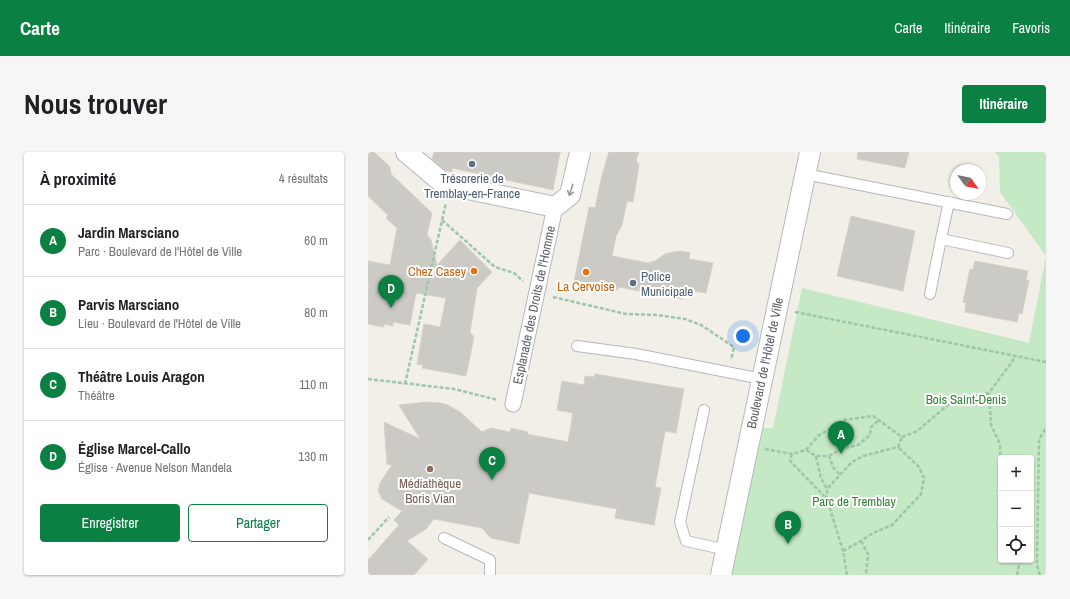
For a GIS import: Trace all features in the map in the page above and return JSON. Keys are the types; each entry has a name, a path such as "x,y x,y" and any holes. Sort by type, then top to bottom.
{"street":[{"path":"406,152 444,184 555,207 570,195 580,152"},
{"name":"Boulevard de l'Hôtel de Ville","path":"724,562 810,152"},
{"name":"Esplanade des Droits de l'Homme","path":"513,404 555,207"}],"lane":[{"path":"805,174 1007,214"},
{"path":"930,294 949,202"},
{"path":"941,239 1008,253"},
{"path":"577,346 636,354 762,379"},
{"path":"704,410 680,522 686,541 724,562"},
{"path":"444,538 490,560 490,575"}],"path":[{"path":"405,384 450,185"},
{"path":"442,220 495,267 514,273 537,293 626,314 658,315 685,319 701,325 734,347 729,372"},
{"path":"777,309 1046,362"},
{"path":"1000,455 1000,444 991,425 989,393 1016,356"},
{"path":"368,379 454,389 513,404"},
{"path":"898,447 902,437 917,431 948,406 970,397 989,393"},
{"path":"782,452 792,454 806,450 818,436 844,420 873,416 902,437"},
{"path":"806,450 816,456 828,456 841,449 858,445 870,435 871,428 879,420"},
{"path":"1040,575 1037,566 1039,440 1046,428"},
{"path":"847,575 843,551 827,499 828,489 852,462 863,456 898,447"},
{"path":"843,551 873,533 892,525 921,494 924,478 919,467 898,447"},
{"path":"792,454 790,461 827,499"},
{"path":"816,456 821,478 828,489"},
{"path":"828,456 833,467 840,475"},
{"path":"368,540 389,516"},
{"path":"861,541 868,554 866,575"},
{"path":"1017,575 1019,563"}],"green space":[{"path":"995,152 1046,152 1046,256 1000,192 999,157"},
{"name":"Bois Saint-Denis","path":"1046,256 1046,575 731,575 760,428 773,428 802,288 1029,343"}],"building":[{"path":"368,152 374,152 390,167 391,174 432,213 427,235 431,240 437,265 460,240 492,272 477,288 470,332 474,337 466,376 422,368 423,365 417,364 424,324 440,327 446,298 416,293 410,325 393,322 393,326 384,324 384,327 368,324 368,261 390,265 397,228 386,218 388,215 368,196"},
{"path":"434,152 560,152 553,190 452,168 452,172 445,170 432,159"},
{"path":"609,152 639,152 636,160 639,165 633,202 627,201 622,225 616,236 612,256 648,263 655,261 665,254 673,252 681,251 690,253 689,259 713,263 706,293 683,289 682,299 618,287 618,290 574,282 589,207 595,208 602,175"},
{"path":"858,152 909,152 905,168 857,159"},
{"path":"851,216 915,231 903,291 837,276"},
{"path":"975,261 1028,271 1026,280 1029,280 1022,314 1019,313 1017,322 965,312 966,303 963,302 970,269 973,270"},
{"path":"595,374 684,389 676,433 665,431 655,487 661,488 654,525 615,518 617,509 529,493 519,544 491,538 482,528 434,519 426,529 407,541 428,559 414,575 368,575 368,560 399,525 394,520 402,511 382,499 378,490 380,483 392,465 387,464 384,422 420,439 399,405 426,402 440,403 448,405 460,412 482,432 491,428 510,432 511,428 528,432 527,434 568,442 573,413 557,410 562,381 584,385 585,376 594,377"}],"place":[{"name":"Trésorerie de Tremblay-en-France","path":"472,164"},
{"name":"Chez Casey","path":"474,271"},
{"name":"La Cervoise","path":"586,272"},
{"name":"Police Municipale","path":"633,283"},
{"name":"Église Marcel-Callo","path":"391,308"},
{"name":"Jardin Marsciano","path":"841,454"},
{"name":"Médiathèque Boris Vian","path":"430,469"},
{"name":"Théâtre Louis Aragon","path":"492,480"},
{"name":"Parvis Marsciano","path":"788,544"}],"park label":[{"name":"Parc de Tremblay","path":"854,501"}]}
